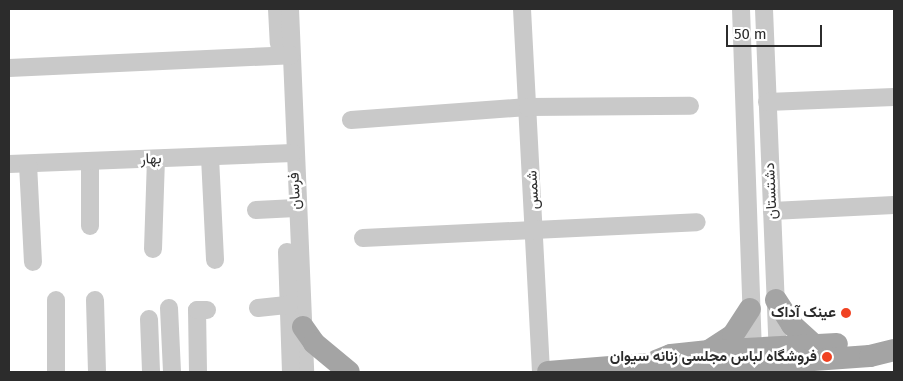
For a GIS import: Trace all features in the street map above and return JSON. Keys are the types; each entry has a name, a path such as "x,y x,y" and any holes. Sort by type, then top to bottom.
{"main road":[{"path":"776,300 792,325 819,352"},
{"path":"710,364 750,309"},
{"path":"303,327 314,343 349,372"},
{"path":"548,372 648,364 671,370 710,364 778,360 819,352 870,356 889,351"},
{"path":"802,372 819,352"}],"street":[{"name":"فرسان","path":"277,9 285,55"},
{"name":"فرسان","path":"290,9 285,55 290,209 289,305 291,372"},
{"name":"شمس","path":"522,9 535,227 541,372"},
{"name":"دشتستان","path":"742,9 753,361"},
{"name":"دشتستان","path":"764,9 778,360"},
{"path":"9,68 285,55"},
{"path":"767,102 894,97"},
{"path":"351,120 528,107 690,106"},
{"name":"بهار","path":"9,164 288,154"},
{"path":"210,157 215,260"},
{"path":"153,249 156,159"},
{"path":"90,162 90,226"},
{"path":"28,164 33,262"},
{"path":"772,211 894,205"},
{"name":"فرسان","path":"290,209 303,327 305,372"},
{"path":"256,210 290,209"},
{"path":"363,238 535,227 697,222"},
{"path":"56,300 56,372"},
{"path":"96,300 97,372"},
{"path":"258,308 289,305"},
{"path":"169,308 172,372"},
{"path":"198,372 197,310 207,310"},
{"path":"149,319 150,372"}],"place":[{"name":"عینک آداک","path":"846,313"},
{"name":"فروشگاه لباس مجلسی زنانه سیوان","path":"827,357"}]}
